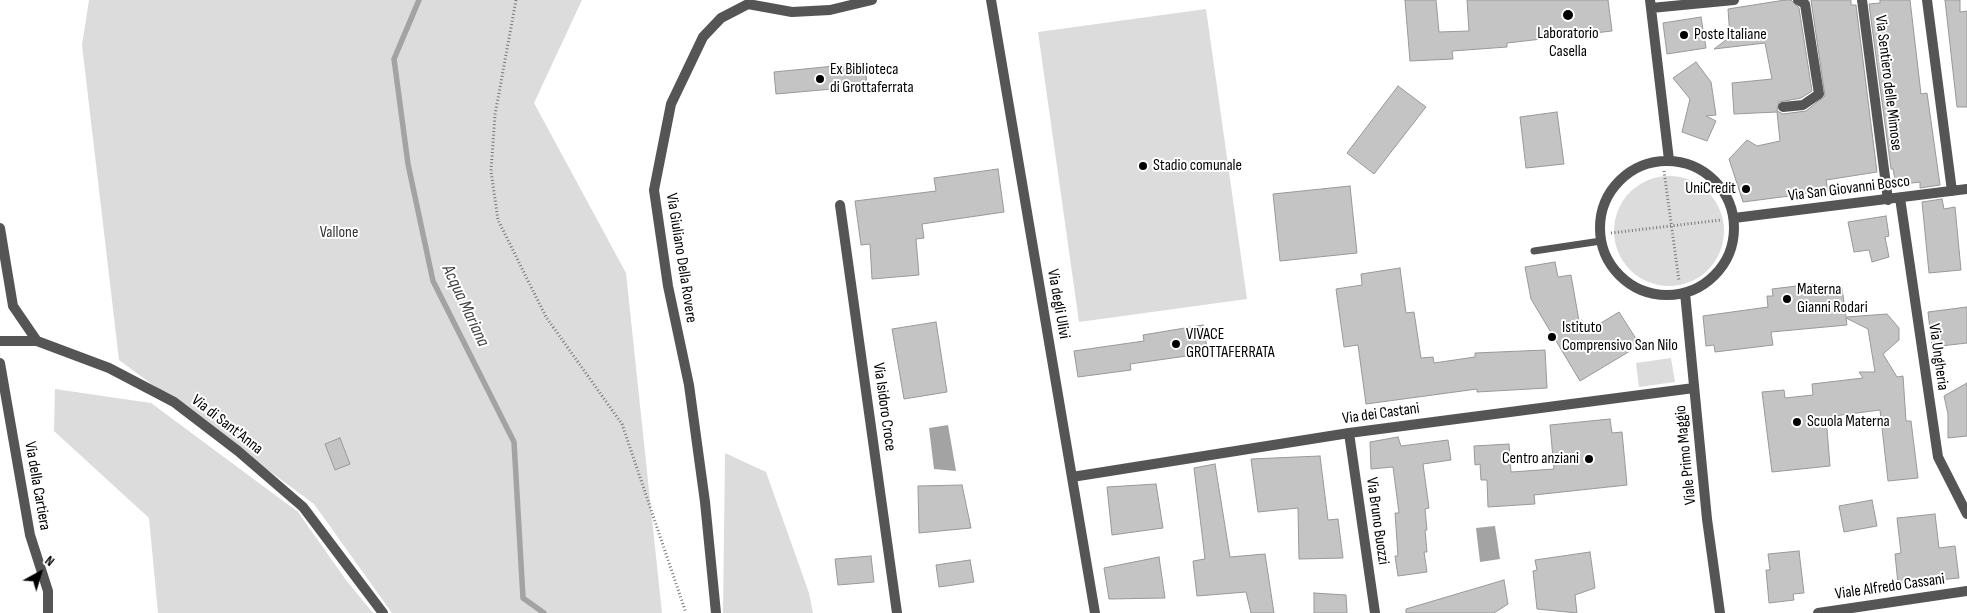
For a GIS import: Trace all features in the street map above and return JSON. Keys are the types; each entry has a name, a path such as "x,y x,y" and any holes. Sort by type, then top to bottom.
{"street":[{"name":"Via Giuliano Della Rovere","path":"716,613 705,502 689,385 668,286 654,190 671,104 703,37 721,18 748,4 792,12 830,10 872,0"},
{"name":"Via degli Ulivi","path":"991,0 1095,613"},
{"path":"1666,160 1650,4 1734,0"},
{"path":"1782,107 1803,105 1819,94 1805,4 1798,0"},
{"name":"Via Sentiero delle Mimose","path":"1862,0 1888,200"},
{"path":"1927,0 1952,191"},
{"path":"1666,160 1692,165 1712,178 1727,196 1734,218 1734,238 1729,256 1718,273 1703,286 1683,294 1654,294 1639,289 1626,281 1614,270 1606,256 1601,238 1602,211 1608,195 1618,182 1631,171 1646,164 1666,160"},
{"name":"Via San Giovanni Bosco","path":"1734,218 1967,189"},
{"name":"Via Ungheria","path":"1900,198 1938,457 1967,514"},
{"name":"Via Isidoro Croce","path":"840,205 897,613"},
{"path":"0,228 13,306 37,341"},
{"name":"Viale Primo Maggio","path":"1683,294 1707,519 1720,613"},
{"name":"Via di Sant'Anna","path":"0,340 37,341 109,368 174,402 238,451 303,507 383,613"},
{"name":"Via della Cartiera","path":"0,363 30,535 48,591 48,613"},
{"name":"Via dei Castani","path":"1072,476 1349,433 1694,388"},
{"name":"Via Bruno Buozzi","path":"1349,433 1375,613"},
{"name":"Viale Alfredo Cassani","path":"1818,613 1967,591"}],"lane":[{"path":"1534,251 1601,238"}],"path":[{"path":"516,0 495,114 491,171 498,220 546,317 622,424 686,613"},
{"path":"1666,160 1683,294"},
{"path":"1601,238 1734,218"}],"green space":[{"name":"Vallone","path":"89,0 582,0 534,103 626,273 662,613 392,613 314,504 119,360 82,45"},
{"name":"Stadio comunale","path":"1206,9 1247,299 1079,322 1038,32"},
{"path":"1669,176 1680,177 1690,181 1708,192 1719,210 1723,220 1723,242 1719,252 1708,270 1690,281 1680,285 1669,286 1658,285 1648,281 1630,270 1619,252 1615,242 1614,231 1615,220 1619,210 1630,192 1648,181 1658,177"},
{"path":"1671,358 1675,382 1639,387 1636,363"},
{"path":"55,389 151,403 298,512 346,580 373,613 158,613 149,518 54,431"},
{"path":"725,453 766,472 809,593 813,613 723,613"}],"shaded area":[{"path":"948,425 956,471 934,469 929,428"},
{"path":"1495,526 1500,559 1480,562 1476,528"}],"building":[{"path":"1405,0 1436,0 1439,32 1469,31 1467,0 1608,0 1612,31 1507,43 1507,47 1452,51 1453,59 1410,61"},
{"path":"1791,0 1799,8 1812,91 1801,98 1779,102 1777,111 1783,114 1806,111 1825,96 1811,0 1851,0 1851,5 1856,5 1877,172 1826,180 1828,191 1743,202 1729,159 1747,140 1757,146 1780,141 1777,112 1734,114 1732,83 1772,79 1765,43 1714,49 1730,37 1728,9"},
{"path":"1880,0 1910,0 1921,94 1927,93 1940,185 1920,188 1920,182 1896,185 1893,169 1891,169 1869,4 1880,3"},
{"path":"1945,0 1960,0 1960,12 1967,11 1967,107 1957,107"},
{"name":"Poste Italiane","path":"1701,17 1706,48 1667,54 1663,23"},
{"path":"1696,62 1711,82 1716,115 1706,116 1716,121 1707,141 1682,132 1690,99 1673,78"},
{"name":"Ex Biblioteca di Grottaferrata","path":"865,63 867,86 776,94 774,72"},
{"path":"1398,86 1426,107 1374,174 1347,153"},
{"path":"1557,112 1564,164 1526,168 1520,117"},
{"path":"998,169 1004,212 922,224 924,238 916,239 919,275 872,279 870,244 861,245 855,201 936,191 934,178"},
{"path":"1350,186 1357,253 1280,261 1273,194"},
{"path":"1942,199 1944,209 1955,207 1961,270 1929,273 1922,202"},
{"path":"1886,216 1889,236 1885,237 1889,257 1872,262 1869,250 1854,252 1848,222"},
{"path":"1555,262 1558,277 1571,275 1579,321 1582,320 1583,334 1619,312 1640,345 1580,381 1531,299 1525,267"},
{"path":"1400,268 1406,313 1414,312 1421,358 1433,357 1434,363 1475,357 1475,353 1545,350 1547,388 1477,392 1477,389 1366,404 1358,345 1344,347 1336,289 1362,285 1361,274"},
{"path":"1813,284 1814,292 1842,288 1846,317 1887,314 1899,328 1899,340 1883,354 1897,377 1903,376 1906,421 1911,421 1918,478 1888,481 1880,410 1826,417 1830,466 1772,472 1762,392 1784,390 1785,398 1813,395 1812,384 1863,378 1859,372 1875,372 1868,329 1846,318 1847,325 1771,332 1773,345 1715,352 1714,345 1706,346 1703,316 1768,307 1767,296 1773,296 1772,289"},
{"path":"1967,307 1967,343 1932,347 1928,312"},
{"path":"936,322 947,392 904,399 892,329"},
{"path":"1203,325 1208,353 1130,364 1131,370 1078,377 1074,351 1144,341 1143,335"},
{"path":"1967,383 1967,436 1948,438 1948,414 1944,396"},
{"path":"1610,419 1612,433 1622,432 1627,485 1534,495 1535,504 1488,507 1487,480 1481,480 1480,464 1475,465 1474,446 1509,444 1511,472 1554,469 1550,425"},
{"path":"1398,437 1401,446 1448,440 1451,460 1423,464 1429,508 1425,509 1427,552 1424,552 1427,572 1398,576 1395,556 1398,556 1395,513 1399,513 1393,467 1371,469 1370,442"},
{"path":"340,438 350,464 335,470 325,444"},
{"path":"1320,456 1328,520 1338,519 1343,558 1299,559 1298,508 1258,512 1251,459"},
{"path":"1215,464 1230,557 1265,554 1274,613 1251,613 1246,592 1197,596 1193,561 1205,559 1194,468"},
{"path":"1156,484 1163,528 1112,535 1107,487"},
{"path":"962,485 971,528 919,533 918,486"},
{"path":"1872,500 1877,526 1844,532 1839,506"},
{"path":"1935,514 1939,548 1955,546 1959,578 1898,584 1895,554 1901,553 1897,518"},
{"path":"1799,551 1804,593 1793,594 1794,600 1769,603 1766,570 1770,570 1768,554"},
{"path":"1590,552 1595,588 1575,595 1577,613 1537,609 1533,571 1537,570 1535,560"},
{"path":"871,556 874,582 838,585 835,559"},
{"path":"1159,557 1165,598 1109,599 1104,568"},
{"path":"970,560 974,582 939,587 936,565"},
{"path":"1504,580 1508,604 1494,613 1406,613 1406,609"},
{"path":"1314,593 1346,595 1347,613 1314,613"}],"waterway":[{"name":"Acqua Mariana","path":"419,0 394,59 408,164 433,281 514,442 523,598 544,613"}],"place":[{"name":"Laboratorio Casella","path":"1568,15"},
{"name":"Poste Italiane","path":"1684,35"},
{"name":"Ex Biblioteca di Grottaferrata","path":"820,79"},
{"name":"Stadio comunale","path":"1143,166"},
{"name":"UniCredit","path":"1746,189"},
{"name":"Materna Gianni Rodari","path":"1787,299"},
{"name":"Istituto Comprensivo San Nilo","path":"1552,337"},
{"name":"VIVACE GROTTAFERRATA","path":"1176,344"},
{"name":"Scuola Materna","path":"1797,422"},
{"name":"Centro anziani","path":"1589,459"}]}
